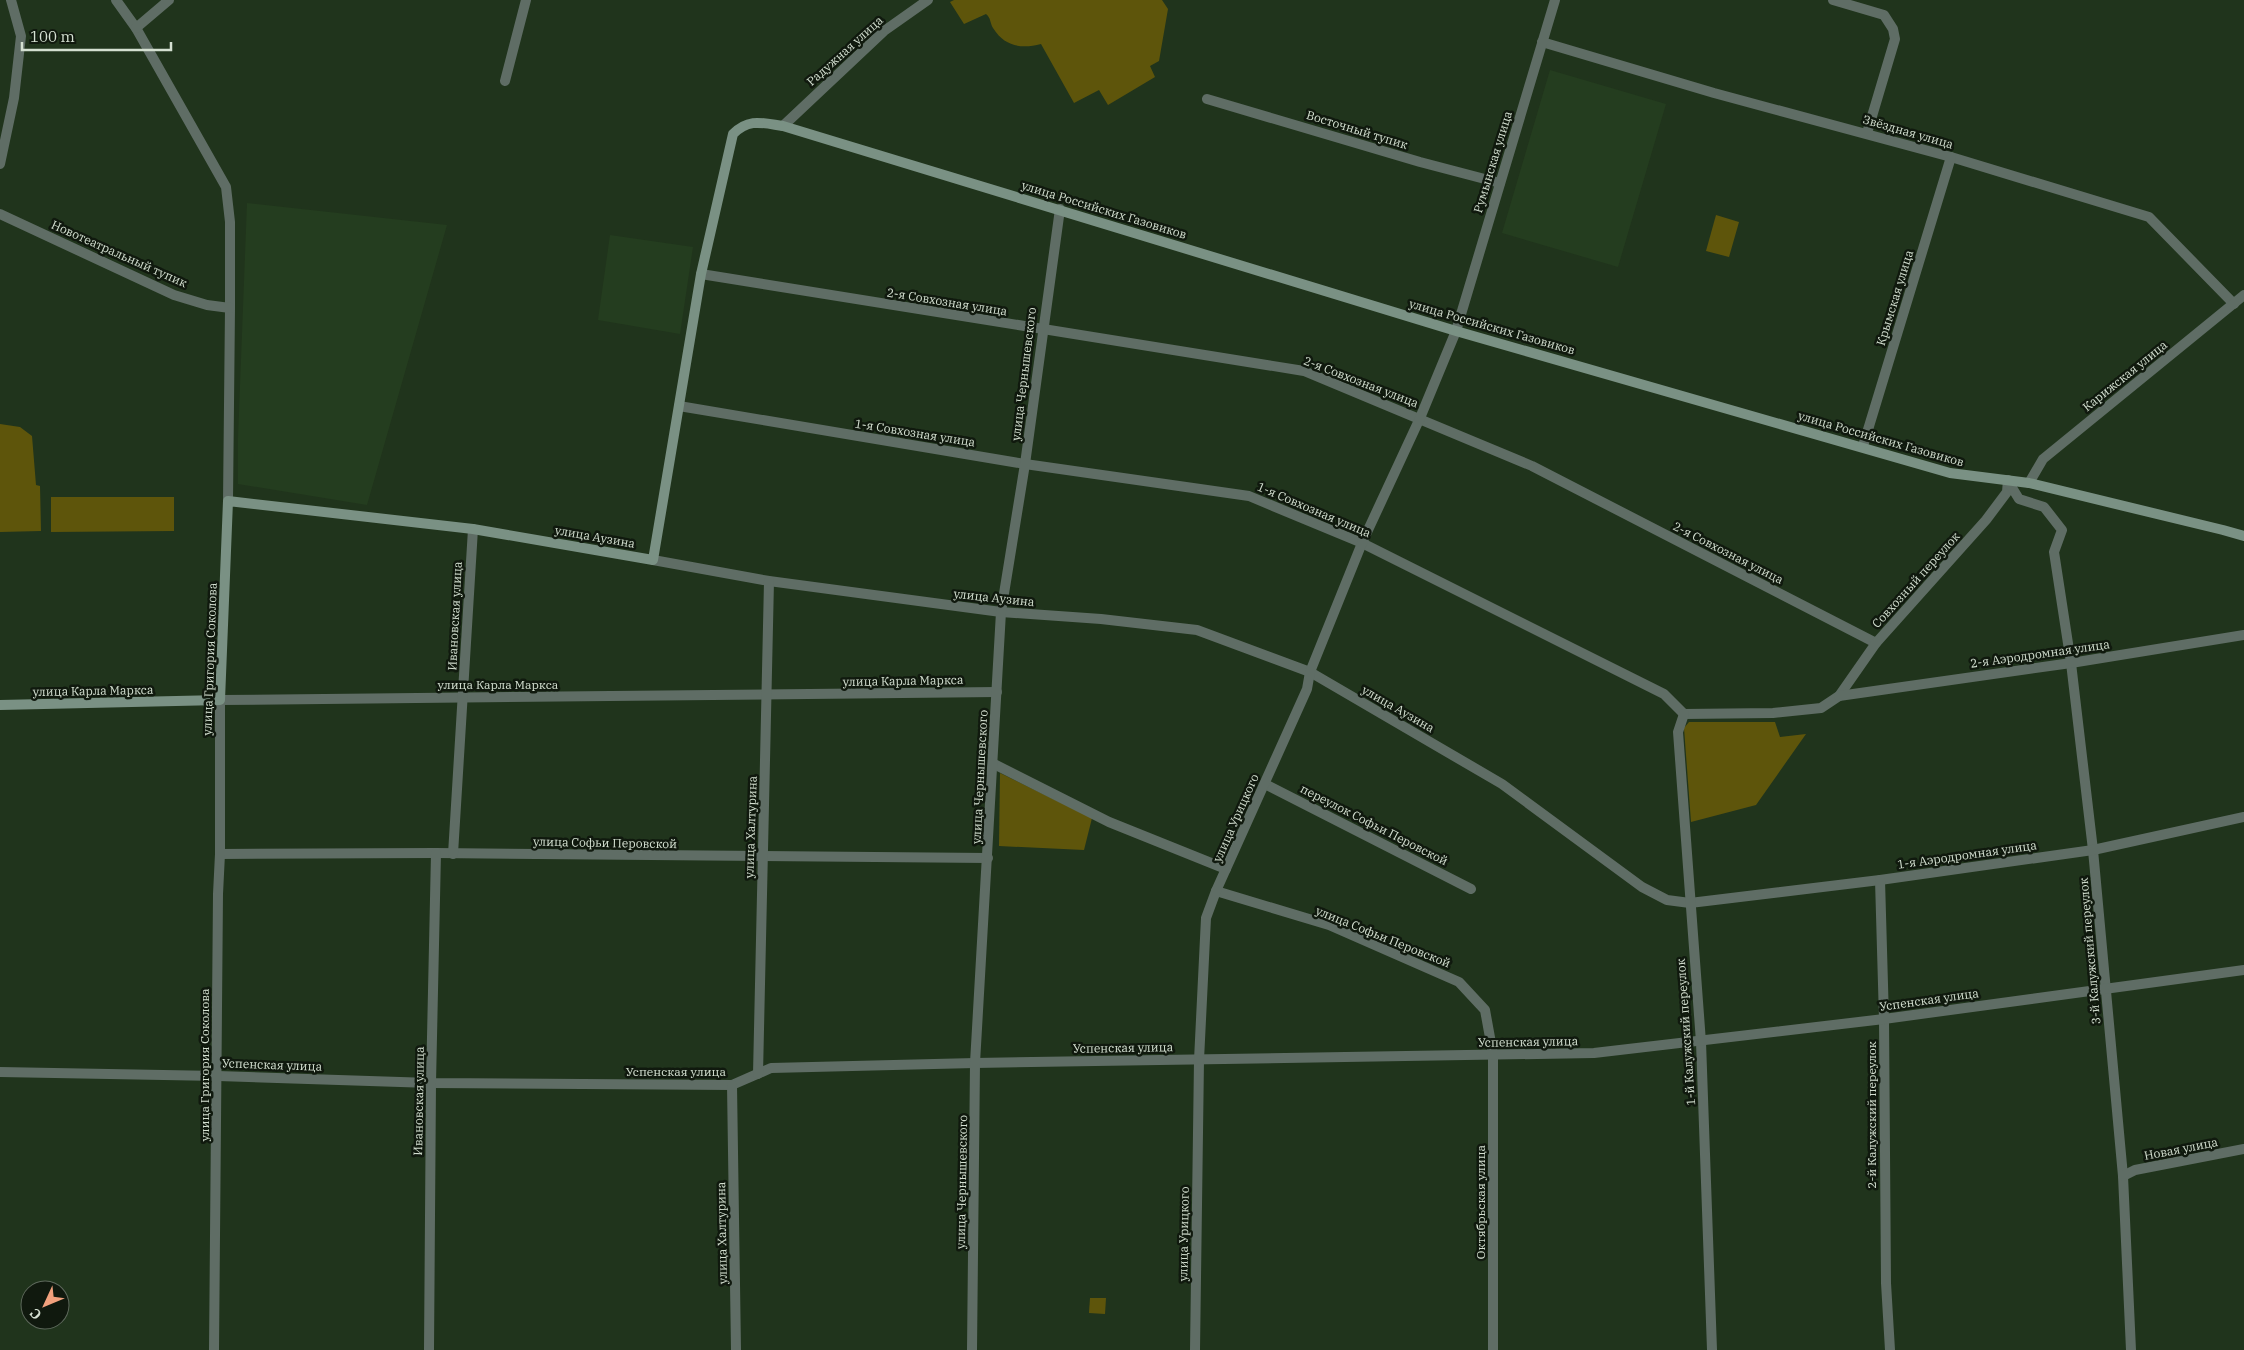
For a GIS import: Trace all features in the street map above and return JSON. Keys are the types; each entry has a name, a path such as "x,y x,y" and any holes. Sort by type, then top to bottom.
{"main road":[{"name":"улица Российских Газовиков","path":"701,274 733,134 746,124 757,122 783,126 1456,331 1863,446 1950,473 2029,483 2244,536"},
{"path":"653,560 701,274"},
{"name":"улица Аузина","path":"228,501 473,529 653,560"},
{"name":"улица Григория Соколова","path":"220,700 228,501"},
{"name":"улица Карла Маркса","path":"0,705 220,700"}],"street":[{"path":"0,164 14,98 21,36 11,0"},
{"name":"улица Григория Соколова","path":"116,0 136,28 226,187 230,222 228,501"},
{"path":"136,28 169,0"},
{"path":"505,82 526,0"},
{"name":"Радужная улица","path":"783,126 884,31 928,0"},
{"name":"Румынская улица","path":"1456,331 1555,0"},
{"path":"1833,0 1884,15 1893,29 1895,39 1867,133"},
{"name":"Звёздная улица","path":"1542,42 1714,94 1867,133 1951,157 2149,217 2234,304"},
{"name":"Восточный тупик","path":"1207,99 1420,162 1500,183"},
{"name":"Крымская улица","path":"1863,446 1951,157"},
{"name":"улица Чернышевского","path":"972,1350 975,1063 994,764 1001,612 1025,464 1060,209"},
{"name":"Новотеатральный тупик","path":"0,214 174,295 207,305 230,308"},
{"name":"2-я Совхозная улица","path":"701,274 1304,371 1532,466 1876,643"},
{"name":"Карижская улица","path":"2029,483 2043,459 2244,295"},
{"name":"улица Урицкого","path":"1195,1350 1200,1060 1206,918 1216,891 1306,689 1310,672 1362,543 1420,418 1456,331"},
{"name":"1-я Совхозная улица","path":"679,406 1025,464 1248,496 1362,543 1664,694 1684,714"},
{"name":"Совхозный переулок","path":"1839,696 1876,643 1986,520 2007,492 2008,480"},
{"name":"3-й Калужский переулок","path":"2008,480 2019,499 2044,507 2062,530 2054,552 2071,663 2093,850 2123,1176 2130,1350"},
{"name":"Ивановская улица","path":"453,854 473,529"},
{"name":"улица Аузина","path":"653,560 769,581 1001,612 1101,619 1198,630 1310,672 1502,784 1642,887 1667,900 1690,903"},
{"name":"улица Халтурина","path":"758,1074 768,695 769,581"},
{"name":"2-я Аэродромная улица","path":"1839,696 2071,663 2244,635"},
{"name":"улица Карла Маркса","path":"220,700 997,692"},
{"path":"1684,714 1777,713 1821,708 1839,696"},
{"name":"улица Григория Соколова","path":"214,1350 220,700"},
{"name":"1-й Калужский переулок","path":"1684,714 1678,732 1701,1042 1712,1350"},
{"path":"994,764 1109,822 1226,869"},
{"name":"переулок Софьи Перовской","path":"1265,784 1471,888"},
{"name":"1-я Аэродромная улица","path":"1690,903 1880,880 2093,850 2244,817"},
{"name":"Ивановская улица","path":"429,1350 431,1083 436,853"},
{"name":"улица Софьи Перовской","path":"220,854 436,853 988,858"},
{"name":"2-й Калужский переулок","path":"1880,880 1884,1019 1886,1283 1890,1350"},
{"name":"улица Софьи Перовской","path":"1216,891 1329,926 1459,982 1485,1010 1493,1054"},
{"name":"Успенская улица","path":"0,1072 218,1076 431,1083 732,1085 771,1068 1594,1053 1701,1042 1884,1019 2244,970"},
{"name":"Октябрьская улица","path":"1493,1054 1493,1350"},
{"name":"улица Халтурина","path":"732,1085 736,1350"},
{"name":"Новая улица","path":"2123,1176 2135,1170 2244,1149"}],"shaded area":[{"path":"954,0 1162,0 1168,9 1159,61 1150,66 1155,77 1108,105 1099,90 1074,103 1041,44 1021,46 1008,43 993,28 986,14 964,24 950,2"},
{"path":"1550,70 1666,104 1618,267 1502,233"},
{"path":"247,203 447,225 367,505 238,484"},
{"path":"1716,215 1739,222 1729,257 1706,251"},
{"path":"610,235 693,247 680,334 598,320"},
{"path":"0,424 20,427 32,436 36,485 40,486 41,531 0,532"},
{"path":"51,497 174,497 174,531 51,532"},
{"path":"1689,722 1775,722 1780,737 1806,734 1756,805 1691,822 1684,728"},
{"path":"1000,773 1092,818 1084,850 999,846"},
{"path":"1090,1298 1106,1298 1105,1314 1089,1313"}]}
